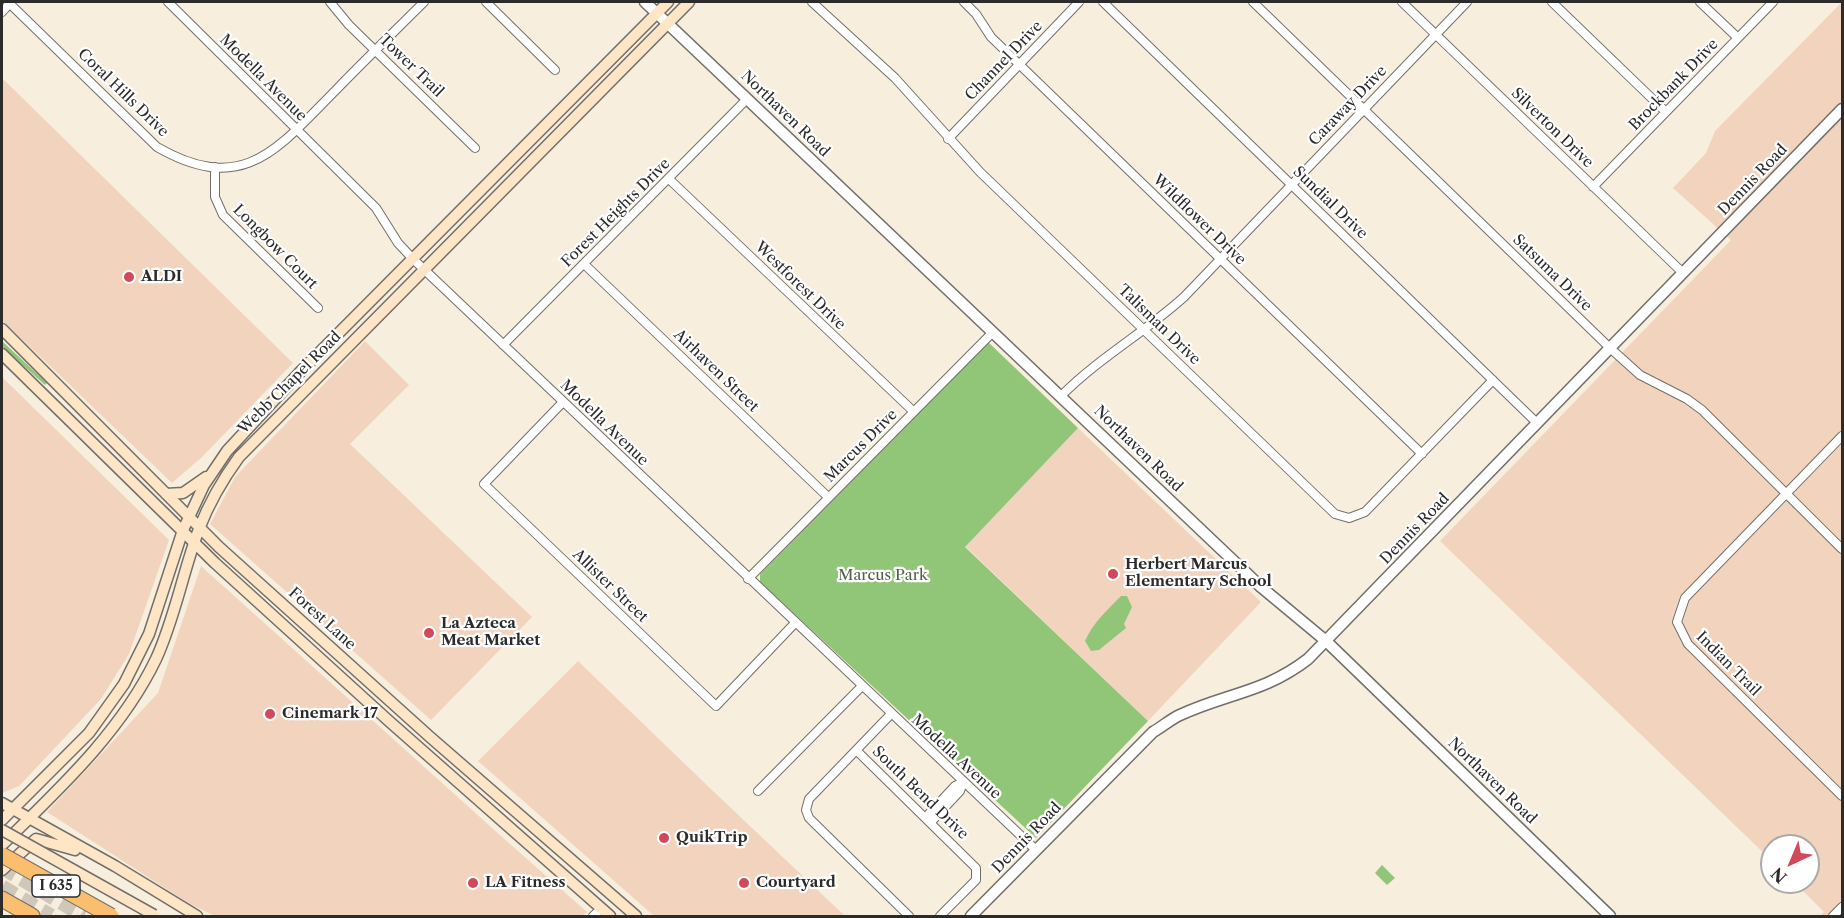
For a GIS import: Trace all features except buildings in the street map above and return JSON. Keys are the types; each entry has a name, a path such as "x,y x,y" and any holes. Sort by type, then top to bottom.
{"highway":[{"name":"I 635","path":"2,855 111,916"},
{"name":"I 635","path":"2,899 32,916"}],"main road":[{"name":"Webb Chapel Road","path":"2,820 89,733 138,659 183,530 214,468 252,424 668,2"},
{"name":"Webb Chapel Road","path":"2,845 120,719 157,657 200,528 216,493 231,468 263,432 689,2"},
{"name":"Forest Lane","path":"2,329 200,528 401,711 636,916"},
{"name":"Forest Lane","path":"2,354 195,543 601,914"},
{"path":"48,399 60,387"},
{"path":"252,424 263,432"},
{"path":"111,460 122,450"},
{"path":"166,494 183,493 193,488 214,468"},
{"path":"326,665 337,653"},
{"path":"106,710 120,719"},
{"path":"390,722 401,711"},
{"path":"471,795 482,782"},
{"path":"2,803 106,861 196,916"},
{"path":"2,830 155,916"},
{"path":"2,870 36,839 51,841 106,861"},
{"path":"601,914 612,897"}],"street":[{"name":"Coral Hills Drive","path":"9,2 157,147 180,160 215,167 230,167 260,159 278,147 424,2"},
{"path":"2,12 9,2"},
{"name":"Modella Avenue","path":"168,2 376,208 398,243 413,259 1036,850"},
{"name":"Tower Trail","path":"330,2 376,51 475,148"},
{"path":"486,2 555,70"},
{"name":"Northaven Road","path":"645,2 1261,587 1326,641 1611,916"},
{"name":"Talisman Drive","path":"812,2 895,78 948,139 1143,330 1341,517 1356,518 1365,512 1493,380"},
{"name":"Wildflower Drive","path":"964,2 976,14 991,37 1018,64 1422,454"},
{"name":"Channel Drive","path":"948,139 1079,2"},
{"name":"Sundial Drive","path":"1103,2 1538,423"},
{"name":"Satsuma Drive","path":"1253,2 1610,348 1640,375 1687,399 1702,411 1842,549"},
{"name":"Silverton Drive","path":"1402,2 1683,273"},
{"name":"Caraway Drive","path":"1061,396 1099,360 1168,311 1220,260 1467,2"},
{"path":"1552,2 1666,112"},
{"path":"1700,2 1738,38"},
{"name":"Brockbank Drive","path":"1593,187 1773,2"},
{"name":"Forest Heights Drive","path":"503,345 747,99"},
{"name":"Dennis Road","path":"971,916 1153,732 1177,716 1198,707 1235,697 1275,681 1308,659 1842,109"},
{"name":"Longbow Court","path":"215,167 215,197 223,215 318,308"},
{"name":"Westforest Drive","path":"669,179 913,411"},
{"name":"Airhaven Street","path":"584,264 828,497"},
{"name":"Marcus Drive","path":"748,579 993,332"},
{"name":"Allister Street","path":"563,402 484,484 707,698 716,706 795,623"},
{"name":"Indian Trail","path":"1842,436 1686,598 1677,622 1688,644 1842,796"},
{"path":"758,791 862,686"},
{"path":"891,714 809,799 806,810 812,821 909,916"},
{"name":"South Bend Drive","path":"857,751 976,868 975,880 940,916"},
{"path":"928,819 960,791 963,782"},
{"path":"1833,916 1842,907"}],"shaded area":[{"path":"1842,2 1842,916 1820,916 1824,912 1806,894 1820,894 1820,834 1760,834 1760,849 1440,541 1731,240 1673,188 1706,153 1715,131"},
{"path":"2,78 293,363 202,457 172,483 2,320"},
{"path":"365,341 409,385 350,444 532,617 431,720 210,524 235,477"},
{"path":"2,377 169,540 129,654 101,699 19,786 2,793"},
{"name":"Herbert Marcus Elementary School","path":"1078,428 1261,602 1148,721 965,546"},
{"path":"201,566 587,912 582,916 215,916 188,903 47,812 158,693"},
{"path":"578,661 845,916 654,916 478,761"}],"green space":[{"path":"2,341 47,383 45,385 7,351 2,346"},
{"name":"Marcus Park","path":"988,342 1078,428 965,547 1148,721 1036,838 760,582 760,574"},
{"path":"1121,596 1127,596 1132,607 1124,624 1126,628 1099,650 1091,651 1085,641 1088,634"},
{"path":"1382,865 1395,878 1387,885 1375,873"}],"tunnel":[{"path":"2,867 84,916"},
{"path":"2,887 51,916"}],"place":[{"name":"ALDI","path":"129,277"},
{"name":"Herbert Marcus Elementary School","path":"1113,574"},
{"name":"La Azteca Meat Market","path":"429,633"},
{"name":"Cinemark 17","path":"270,714"},
{"name":"QuikTrip","path":"664,838"},
{"name":"LA Fitness","path":"473,883"},
{"name":"Courtyard","path":"744,883"}]}
